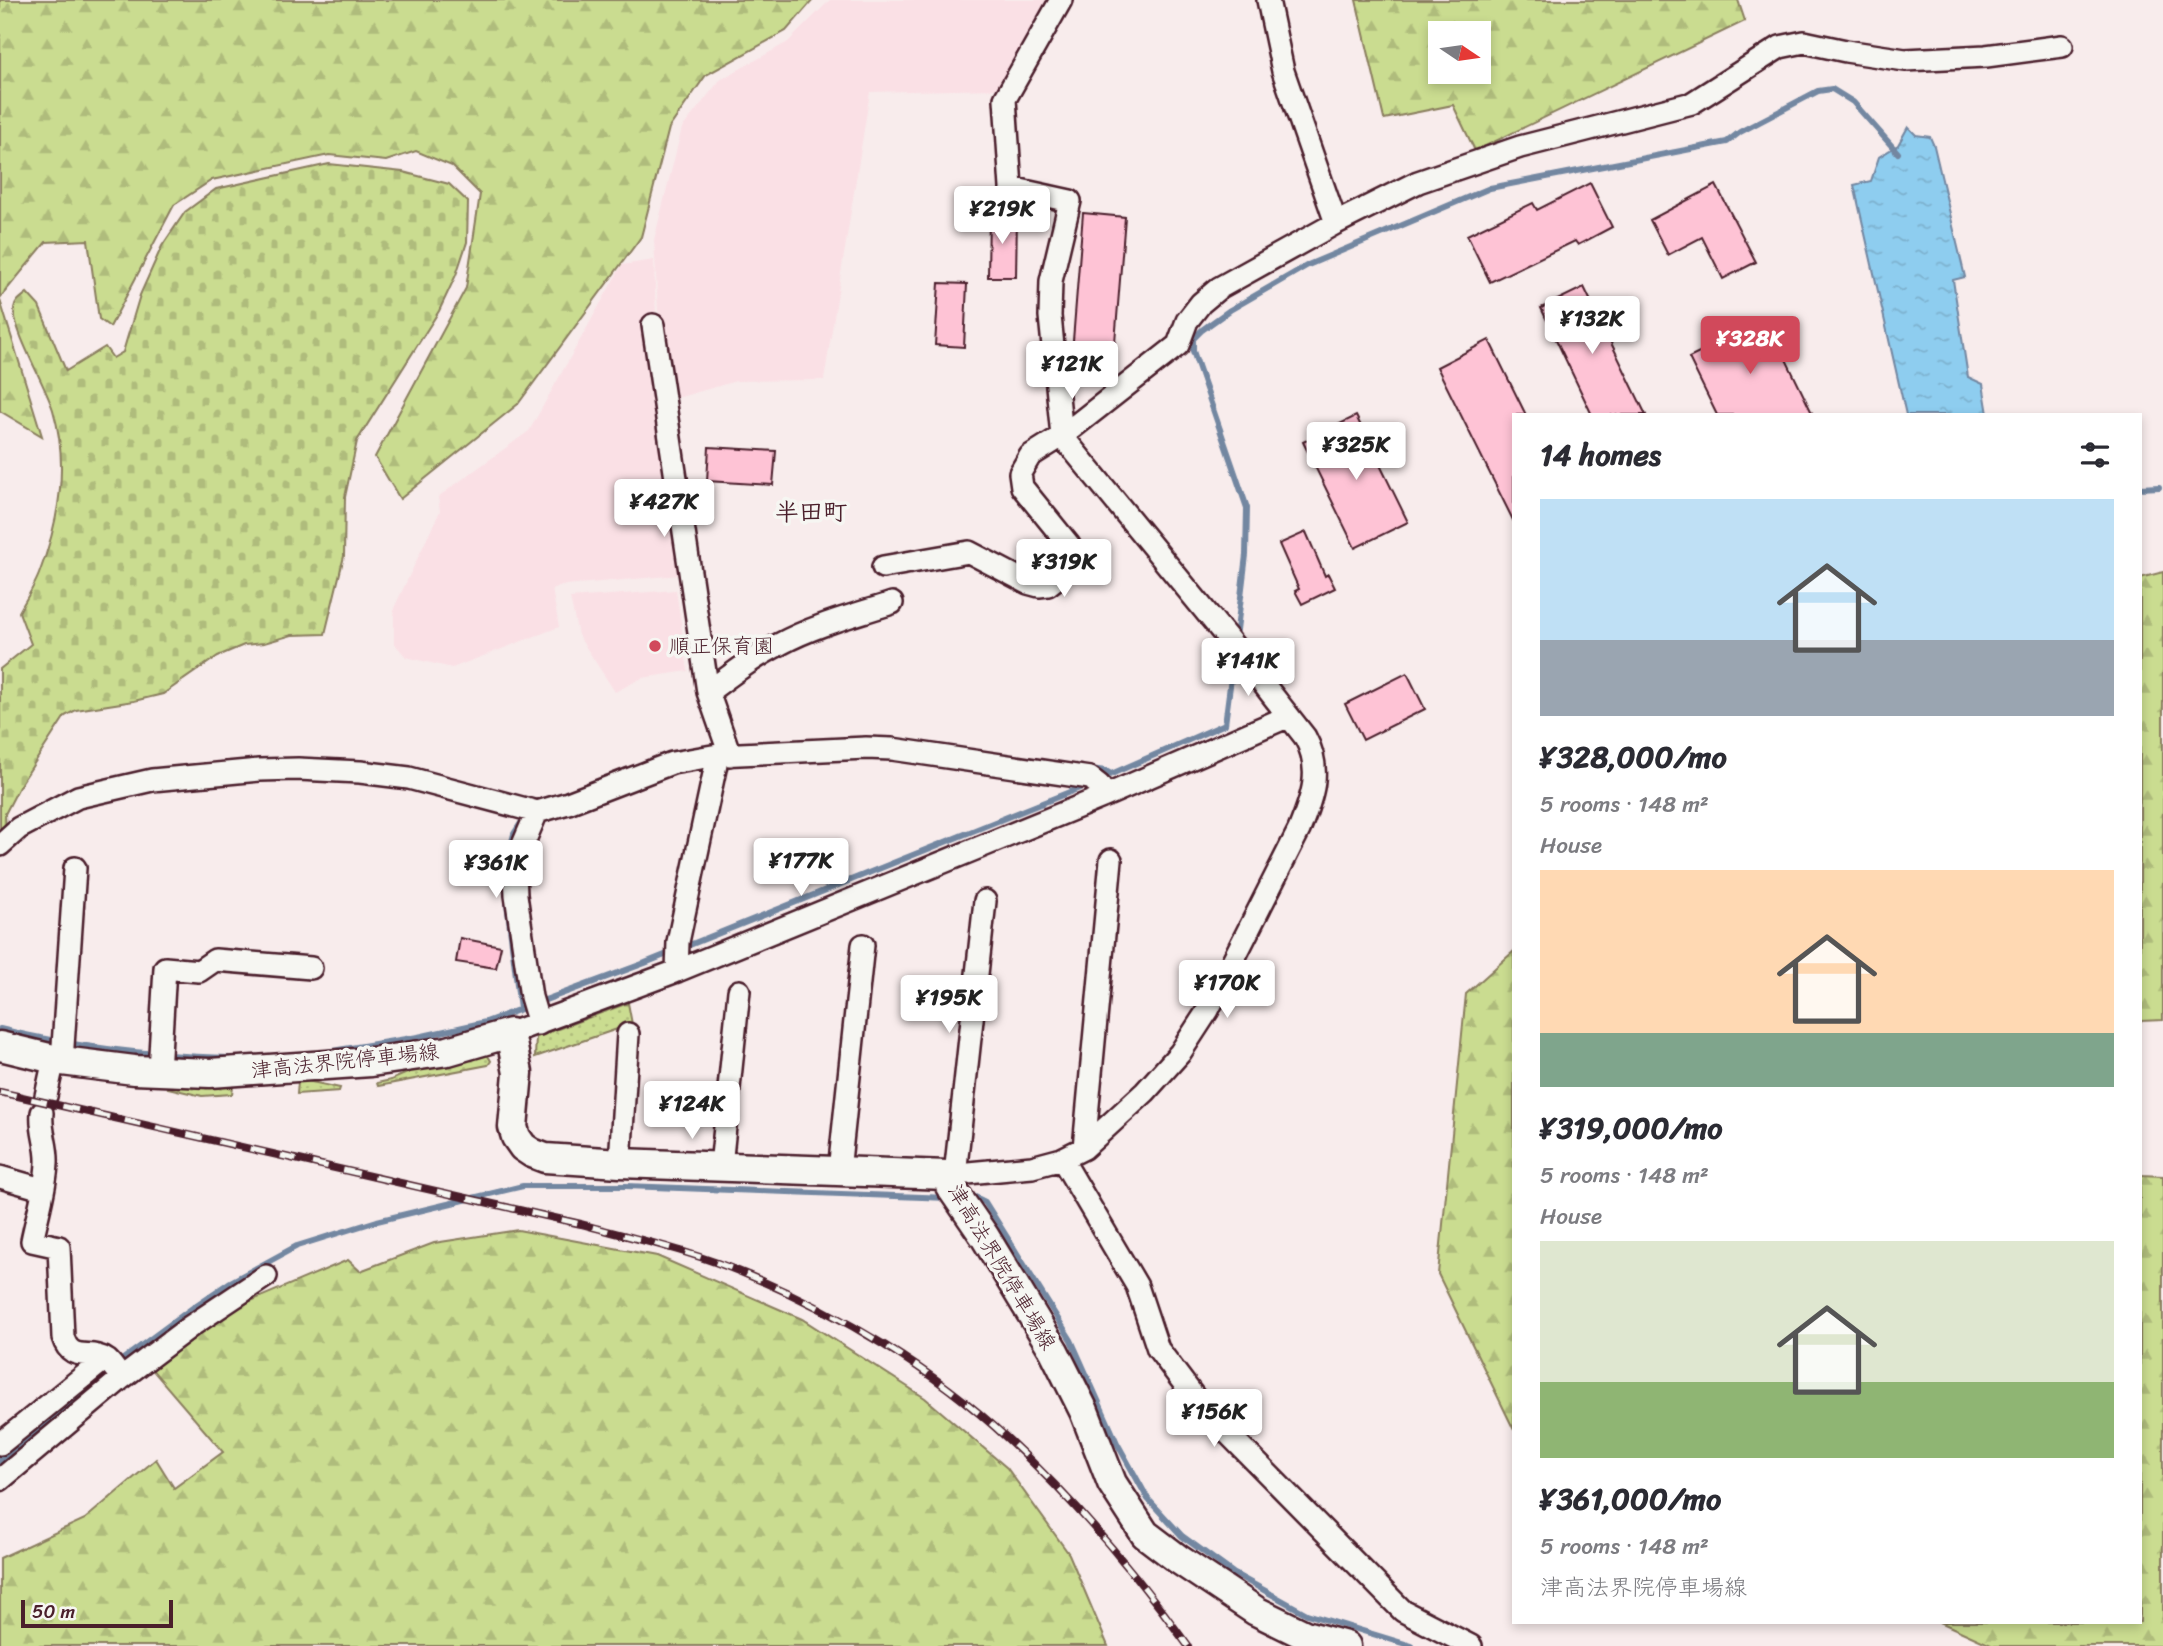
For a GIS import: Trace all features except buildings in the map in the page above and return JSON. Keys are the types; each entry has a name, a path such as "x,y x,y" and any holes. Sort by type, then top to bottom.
{"main road":[{"name":"津高法界院停車場線","path":"0,1046 160,1060 210,1073 371,1062 448,1051 510,1033 518,1073 513,1127 523,1147 545,1158 839,1171 954,1186 1054,1351 1084,1411 1112,1483 1145,1534 1256,1611 1305,1635 1346,1646"}],"street":[{"path":"985,901 954,1186 1062,1159 1084,1148 1145,1092 1180,1053 1208,1010 1299,830 1311,802 1315,781 1313,752 1305,737 1062,436 1050,316 1051,281 1070,201 1011,188 1005,99 1061,0"},
{"path":"1268,0 1283,71 1336,223"},
{"path":"883,567 969,552 1028,583 1048,585 1070,563 1072,550 1022,487 1020,473 1030,456 1062,436 1178,345 1187,321 1201,303 1219,288 1418,181 1520,147 1692,103 1780,47 1804,42 1905,60 1986,56 2062,46"},
{"path":"653,325 708,692 725,750 678,956"},
{"path":"708,692 755,658 783,642 892,603"},
{"path":"510,1033 535,1011 1098,787 1289,716"},
{"path":"0,845 19,828 78,797 152,780 259,770 359,772 409,778 531,811 568,803 672,763 725,750 892,749 1098,787"},
{"path":"531,811 515,872 516,895 535,1011"},
{"path":"1084,1148 1111,860"},
{"path":"75,868 60,1052 44,1104 41,1127 47,1145 47,1165 32,1241 59,1247 63,1337 66,1346 72,1352 113,1368"},
{"path":"839,1171 863,945"},
{"path":"160,1060 165,968 199,971 215,960 312,968"},
{"path":"721,1166 739,990"},
{"path":"620,1163 628,1034"},
{"path":"1062,1159 1137,1286 1158,1349 1194,1396 1403,1611 1471,1646"},
{"path":"0,1177 42,1189"},
{"path":"0,1444 113,1368 191,1326 266,1276"},
{"path":"0,1480 36,1448 113,1368"},
{"path":"20,1429 36,1448"},
{"path":"1403,1611 1401,1625 1437,1645"}],"shaded area":[{"path":"830,0 1049,0 997,89 870,92 824,380 736,381 677,398 658,311 654,240 682,128 720,80 788,42"},
{"path":"654,260 656,316 643,320 680,575 566,585 552,589 559,627 452,668 406,657 394,643 394,608 440,511 438,497 529,431 622,265"},
{"path":"676,590 688,671 642,678 615,692 578,635 570,598"}],"green space":[{"path":"0,0 813,0 786,31 706,75 669,128 641,237 518,404 400,499 375,457 466,288 480,194 452,166 416,151 386,161 329,155 212,180 174,205 110,327 99,319 88,240 46,242 0,298"},
{"path":"1356,0 1738,0 1745,21 1475,151 1453,105 1384,119"},
{"path":"329,164 403,172 449,184 468,202 467,242 456,275 439,311 357,441 345,497 344,556 325,634 292,635 264,643 244,645 218,656 163,694 76,710 65,716 20,785 5,814 6,830 0,836 0,669 31,644 19,612 37,579 52,534 61,472 58,430 53,410 19,331 15,319 16,304 27,293 39,306 66,371 105,347 113,358 123,352 140,295 162,246 185,212 216,189"},
{"path":"0,300 42,436 0,411"},
{"path":"2163,572 2163,1020 2142,1021 2142,577"},
{"path":"1512,953 1512,1426 1438,1274 1466,994"},
{"path":"628,1003 632,1024 535,1057 536,1037"},
{"path":"487,1054 491,1061 488,1065 378,1086 377,1083 421,1067"},
{"path":"307,1081 340,1088 339,1091 297,1094 298,1082"},
{"path":"169,1084 233,1086 232,1094 202,1096 168,1088"},
{"path":"2142,1175 2163,1176 2163,1646 1993,1646 1944,1624 2142,1624"},
{"path":"518,1230 657,1256 802,1319 925,1398 1007,1468 1069,1554 1108,1646 0,1646 0,1558 85,1519 156,1459 174,1488 223,1452 149,1366 220,1314 348,1260 360,1271 434,1243"}],"water":[{"path":"1908,127 1916,135 1930,137 1934,146 1965,277 1953,280 1968,377 1983,384 1988,413 1906,413 1854,185 1871,181 1879,157 1898,145"}],"waterway":[{"path":"1236,638 1246,555 1247,508 1193,351 1193,339 1202,330 1230,310 1308,265 1490,188 1727,142 1740,132 1818,91 1832,89 1853,102 1898,153"},
{"path":"2142,488 2159,487"},
{"path":"1100,779 1225,724 1234,655"},
{"path":"1090,769 1111,774"},
{"path":"326,1052 418,1037 486,1022 645,963 1087,785"},
{"path":"505,868 514,834 525,817"},
{"path":"507,903 520,1009"},
{"path":"0,1029 113,1050 228,1058"},
{"path":"0,1461 122,1360 229,1283 297,1246 377,1221 523,1186 626,1186 949,1198"},
{"path":"967,1197 975,1197 985,1202 1071,1340 1117,1443 1148,1499 1182,1536 1233,1573 1307,1614 1412,1646"}],"railway":[{"path":"0,1092 581,1224 707,1259 783,1290 885,1345 917,1366 1007,1438 1080,1512 1147,1591 1188,1646"}],"place":[{"name":"順正保育園","path":"655,646"}],"district":[{"name":"半田町","path":"811,512"}]}
